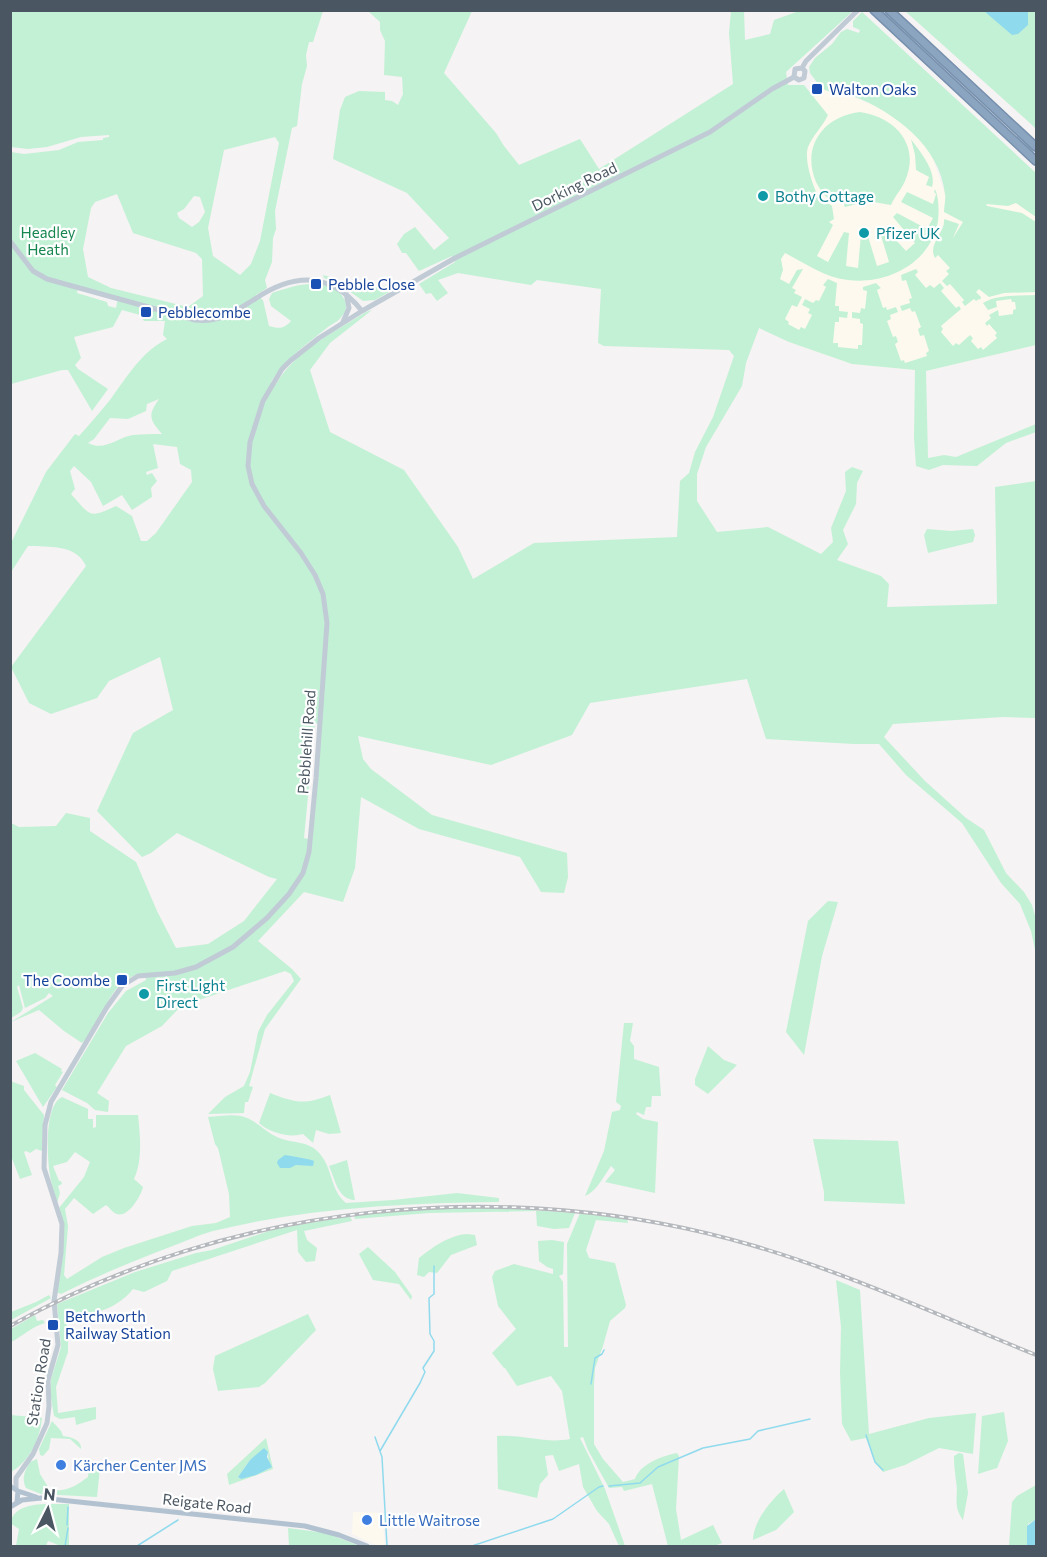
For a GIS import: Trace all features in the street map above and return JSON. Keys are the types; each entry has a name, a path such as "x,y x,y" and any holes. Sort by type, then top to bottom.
{"highway":[{"path":"874,10 1036,161"},
{"path":"889,10 1036,147"}],"main road":[{"path":"802,68 806,61 858,11"},
{"path":"802,68 805,71 804,78 799,80 794,77 795,69 802,68"},
{"name":"Dorking Road","path":"362,311 455,258 710,132 772,89 794,77"},
{"path":"10,241 33,271 47,279 195,320 204,321 226,317 261,295 301,280 310,279 328,283 346,293 362,311"},
{"path":"342,323 349,308 346,293"},
{"name":"Pebblehill Road","path":"46,1114 65,1077 122,986 138,976 175,973 196,967 233,947 267,918 289,894 303,873 309,852 327,623 323,594 315,575 301,553 264,506 252,484 248,466 250,442 263,402 273,383 290,361 362,311"},
{"name":"Station Road","path":"15,1488 16,1478 33,1454 47,1423 50,1406 48,1380 58,1346 54,1301 61,1253 62,1224 44,1168 46,1114"},
{"name":"Station Road","path":"10,1478 20,1471"},
{"path":"10,1507 17,1502 15,1488"},
{"name":"Reigate Road","path":"15,1488 41,1498"},
{"name":"Reigate Road","path":"17,1502 41,1498 311,1527 367,1546"}],"shaded area":[{"name":"Pfizer UK","path":"823,89 852,96 868,103 917,113 945,194 1016,203 1036,217 1036,345 926,371 852,364 789,342 776,274 814,97"},
{"path":"353,1512 382,1513 385,1546 378,1546 352,1534"}],"green space":[{"name":"Headley Heath","path":"11,11 323,11 313,42 309,42 306,55 307,66 302,84 297,126 292,128 275,211 276,229 273,238 272,262 265,280 267,288 256,295 263,300 269,326 276,328 284,327 291,321 271,306 269,299 272,293 287,288 309,284 331,287 342,295 346,308 339,319 297,352 271,382 276,384 294,361 316,343 372,310 330,343 310,370 330,432 404,470 458,547 473,579 534,543 677,537 680,481 689,473 695,452 713,417 734,356 729,350 604,346 598,343 601,289 537,280 531,285 458,273 438,280 448,293 437,301 431,293 426,294 419,284 455,262 452,256 419,271 406,253 402,253 397,244 404,234 415,227 434,250 449,238 407,193 333,159 340,110 345,97 359,91 385,92 385,100 398,105 403,94 402,77 384,75 385,41 380,30 380,22 368,11 472,11 444,73 496,133 519,165 580,139 599,169 733,84 729,33 731,11 744,11 745,40 770,34 774,20 799,11 853,11 786,72 788,85 804,85 828,115 810,143 807,152 809,171 817,194 832,206 834,219 829,222 833,225 817,256 828,262 844,232 849,233 846,266 858,268 861,234 867,233 877,266 889,262 879,229 884,227 906,251 915,243 893,217 897,213 927,229 933,218 901,202 907,192 933,204 935,189 937,196 938,205 938,221 934,236 917,259 892,275 878,279 863,281 840,279 823,273 785,253 781,259 783,270 780,279 789,284 797,270 803,269 792,288 796,290 794,293 802,297 797,307 792,305 785,319 789,322 788,324 799,330 801,327 805,329 812,315 808,313 810,309 802,305 805,299 813,303 816,300 819,301 826,287 823,285 828,279 837,283 835,306 839,306 839,311 848,312 847,318 839,317 839,322 835,322 833,343 838,343 838,347 858,349 858,345 862,345 863,324 860,323 860,319 852,318 852,312 860,313 861,308 865,309 867,291 863,290 863,287 876,283 881,288 877,290 883,308 886,307 887,310 896,307 898,312 890,315 891,319 887,321 893,337 896,336 898,342 895,344 901,361 904,360 905,363 927,356 926,353 929,351 924,335 920,336 918,329 921,327 915,311 912,312 910,308 902,311 900,306 910,303 909,299 912,298 906,280 902,281 901,275 916,269 918,272 915,275 926,288 930,285 934,288 940,283 944,288 941,291 956,308 959,306 961,309 941,326 943,329 941,332 953,346 956,343 959,345 970,335 973,338 971,341 978,349 981,347 983,350 997,338 995,335 997,333 985,323 991,318 989,315 998,310 999,316 1013,314 1013,310 1016,309 1015,302 1011,299 996,301 997,307 988,310 983,303 1002,297 1036,295 1036,345 926,371 928,458 944,455 956,457 1036,424 1036,432 1006,443 977,466 943,465 929,470 916,466 915,370 852,364 789,342 759,328 746,363 742,386 706,447 697,474 697,501 717,532 768,527 821,554 833,542 831,528 846,491 845,472 852,467 863,471 857,483 856,504 843,530 848,544 837,560 881,576 889,584 887,607 997,604 995,487 1036,481 1036,718 1003,717 893,724 884,737 925,781 966,818 984,830 1006,873 1024,892 1032,905 1036,919 1036,954 1031,931 1020,904 1001,883 962,823 906,775 879,744 766,739 747,679 590,703 572,735 491,765 358,736 363,759 371,769 432,815 567,853 568,877 564,893 541,892 520,857 419,829 361,797 355,868 343,902 304,892 258,941 301,979 265,1029 249,1086 253,1087 248,1102 245,1102 244,1113 208,1114 225,1097 244,1086 250,1072 258,1032 267,1015 294,981 291,974 285,971 181,1006 162,1026 126,1046 97,1093 109,1101 108,1112 95,1110 87,1103 62,1090 108,1013 126,991 146,980 145,974 133,976 123,982 108,1001 90,1034 82,1043 39,1010 11,1022 53,996 49,993 45,998 25,1008 19,985 17,987 23,1008 11,1018 11,823 19,827 56,826 66,813 90,818 90,831 136,862 176,948 208,944 244,921 277,879 177,833 142,857 97,811 133,733 173,710 160,657 109,681 97,698 51,714 29,703 11,667 86,566 76,554 69,550 28,546 11,572 11,543 46,472 75,434 79,436 87,427 142,358 167,339 163,335 165,321 144,321 140,315 122,310 113,327 74,337 81,358 75,365 108,389 92,411 68,370 11,384 11,152 24,154 59,150 78,142 103,140 109,135 81,137 47,147 28,149 11,147","holes":["275,137 279,143 260,241 251,264 240,275 213,256 208,228 224,150","117,194 133,233 196,253 202,259 203,296 188,307 111,288 88,277 83,249 91,208 95,202","194,196 200,197 205,212 199,222 192,227 179,218 177,213 184,209","78,287 118,298 116,308 108,306 107,302 77,293","159,399 153,410 152,418 162,434 127,436 100,446 88,443 94,439 110,418 128,419 146,411 147,404","153,444 177,447 180,464 191,470 192,482 156,533 147,541 141,541 132,516 116,506 100,513 90,513 71,494 75,489 70,471 74,466 91,482 103,506 122,495 132,510 152,497 151,488 157,481 152,473 147,475 146,472 158,468","315,723 321,725 312,840 304,838"]},
{"path":"905,11 1036,11 1036,129 1031,124"},
{"path":"862,12 1036,173 1036,217 1016,203 1008,206 986,204 1022,213 1036,222 1036,292 1004,293 989,297 979,289 976,292 981,297 980,300 974,299 965,306 962,302 964,300 950,284 947,286 942,281 949,274 946,271 950,268 938,255 935,258 933,253 944,219 959,224 953,238 963,222 944,212 945,194 941,177 925,146 899,121 884,111 853,96 825,90 810,73 809,67 815,58 832,44 841,32 847,29 859,33 860,30 853,27 853,21"},
{"path":"860,112 873,115 894,127 902,135 907,145 910,156 909,168 905,181 891,205 868,201 845,207 843,202 832,201 828,198 816,182 811,156 819,135 826,126 836,120"},
{"path":"911,139 930,168 932,187 926,185 929,177 916,170"},
{"path":"323,275 362,286 380,287 401,281 401,285 375,300 363,301 338,283 324,278"},
{"path":"927,529 951,531 973,529 975,535 973,542 928,553 924,535"},
{"path":"828,901 838,902 822,956 804,1055 786,1032 808,921"},
{"path":"624,1023 633,1023 630,1041 634,1046 634,1059 659,1067 661,1096 652,1096 651,1107 646,1107 644,1115 637,1112 636,1114 643,1119 658,1122 655,1193 605,1182 615,1170 611,1166 596,1187 585,1196 604,1151 612,1112 620,1110 621,1106 616,1102"},
{"path":"708,1046 724,1060 737,1065 708,1094 695,1085 695,1079"},
{"path":"35,1053 62,1069 63,1072 55,1085 57,1087 43,1107 16,1061"},
{"path":"10,1081 24,1086 24,1090 44,1115 42,1151 36,1149 30,1153 24,1152 32,1175 20,1179 11,1156"},
{"path":"270,1093 300,1102 330,1095 341,1133 329,1134 316,1130 313,1143 303,1134 286,1135 269,1130 259,1123"},
{"path":"62,1097 88,1109 88,1119 93,1119 93,1128 96,1127 96,1115 138,1115 140,1155 134,1179 143,1187 140,1196 130,1210 121,1214 106,1205 93,1214 74,1198 65,1209 68,1226 64,1275 67,1279 102,1257 124,1248 192,1226 216,1223 230,1217 229,1194 208,1117 241,1116 277,1137 311,1146 324,1160 337,1192 346,1203 457,1193 499,1198 499,1202 355,1208 248,1223 196,1237 115,1269 61,1294 56,1292 62,1253 59,1208 84,1177 90,1162 75,1152 67,1162 53,1166 62,1184 58,1186 60,1193 57,1203 49,1167 48,1133 52,1110"},
{"path":"813,1139 898,1141 905,1204 824,1201"},
{"path":"347,1160 355,1200 341,1193 329,1166"},
{"path":"450,1208 499,1208 575,1213 569,1228 554,1229 537,1226 536,1211 429,1213 355,1219 354,1215"},
{"path":"580,1213 627,1219 628,1223 596,1220 586,1250 589,1258 615,1263 626,1305 610,1321 595,1368 594,1444 603,1459 623,1482 635,1479 642,1469 652,1462 677,1453 679,1456 676,1509 681,1540 713,1525 722,1543 714,1546 668,1546 652,1484 624,1491 622,1487 609,1488 583,1437 580,1438 605,1489 625,1546 619,1546 609,1524 597,1511 583,1487 579,1464 559,1471 553,1455 545,1456 548,1475 540,1484 537,1498 498,1489 497,1436 570,1439 562,1391 551,1376 517,1386 492,1353 516,1329 498,1306 492,1277 495,1271 514,1264 553,1274 553,1269 539,1261 538,1241 564,1242 563,1274 559,1276 563,1282 564,1347 568,1347 567,1244"},
{"path":"350,1216 352,1221 304,1231 307,1240 317,1248 315,1261 306,1262 298,1252 297,1230 172,1271 167,1281 144,1292 133,1289 111,1307 94,1313 65,1315 68,1352 56,1387 58,1413 96,1407 96,1419 76,1425 75,1417 60,1419 54,1416 50,1391 51,1379 61,1347 57,1304 135,1272 275,1229"},
{"path":"467,1234 475,1235 477,1245 451,1255 437,1273 429,1272 424,1277 417,1275 419,1258 448,1239"},
{"path":"368,1247 395,1272 412,1296 411,1300 399,1284 373,1280 359,1254"},
{"path":"836,1280 860,1290 869,1434 929,1418 976,1413 973,1454 939,1448 905,1465 883,1472 875,1463 866,1438 851,1441 842,1424 841,1327"},
{"path":"49,1295 51,1298 11,1320 11,1312"},
{"path":"308,1314 316,1330 265,1383 259,1387 218,1391 213,1369 215,1356"},
{"path":"35,1315 37,1321 43,1320 45,1323 11,1342 11,1329"},
{"path":"1004,1412 1008,1441 997,1468 978,1474 982,1416"},
{"path":"11,1415 42,1418 39,1434 29,1456 11,1472"},
{"path":"52,1421 63,1436 78,1441 81,1449 70,1439 51,1438 49,1449 43,1456 40,1455 39,1449"},
{"path":"266,1438 273,1469 229,1485 227,1474","holes":["268,1452 269,1469 241,1479 238,1477 250,1460"]},
{"path":"959,1453 963,1454 968,1493 963,1520 957,1505 954,1463 954,1456"},
{"path":"37,1459 40,1474 50,1490 71,1488 79,1483 88,1477 89,1465 100,1468 97,1497 41,1494 26,1488 25,1472 30,1462"},
{"path":"1036,1485 1036,1519 1028,1524 1027,1546 1009,1546 1012,1502 1017,1496"},
{"path":"784,1489 794,1512 776,1530 753,1540 759,1519 768,1505"},
{"path":"69,1504 69,1545 61,1546 48,1541 46,1546 16,1546 19,1529 10,1523 18,1511 30,1506"},
{"path":"288,1528 326,1533 360,1546 289,1546"}],"water":[{"path":"984,11 1028,11 1028,25 1018,34 1012,35"},
{"path":"285,1155 314,1161 313,1166 296,1165 290,1168 280,1168 278,1160"},
{"path":"264,1448 268,1452 267,1457 272,1467 256,1475 241,1479 238,1477 250,1460"},
{"path":"1036,1519 1036,1546 1027,1546 1027,1526"}],"waterway":[{"path":"380,1451 420,1383 425,1372 423,1368 434,1351 434,1341 430,1334 429,1298 434,1294 434,1266"},
{"path":"591,1384 595,1358 604,1350"},
{"path":"609,1486 640,1483 658,1467 703,1448 750,1439 758,1431 810,1419"},
{"path":"866,1435 875,1462 883,1470"},
{"path":"375,1437 382,1457 387,1546"},
{"path":"472,1546 553,1519 603,1486"},
{"path":"67,1525 68,1507"},
{"path":"137,1546 178,1520"},
{"path":"65,1546 68,1528"}],"railway":[{"path":"10,1326 95,1284 185,1251 278,1227 372,1212 468,1207 564,1210 658,1223 751,1245 859,1282 1036,1355"}],"place":[{"name":"Walton Oaks","path":"817,89"},
{"name":"Bothy Cottage","path":"763,196"},
{"name":"Pfizer UK","path":"864,233"},
{"name":"Pebble Close","path":"316,284"},
{"name":"Pebblecombe","path":"146,312"},
{"name":"The Coombe","path":"122,980"},
{"name":"First Light Direct","path":"144,994"},
{"name":"Betchworth Railway Station","path":"53,1325"},
{"name":"Kärcher Center JMS","path":"61,1465"},
{"name":"Little Waitrose","path":"367,1520"}]}
